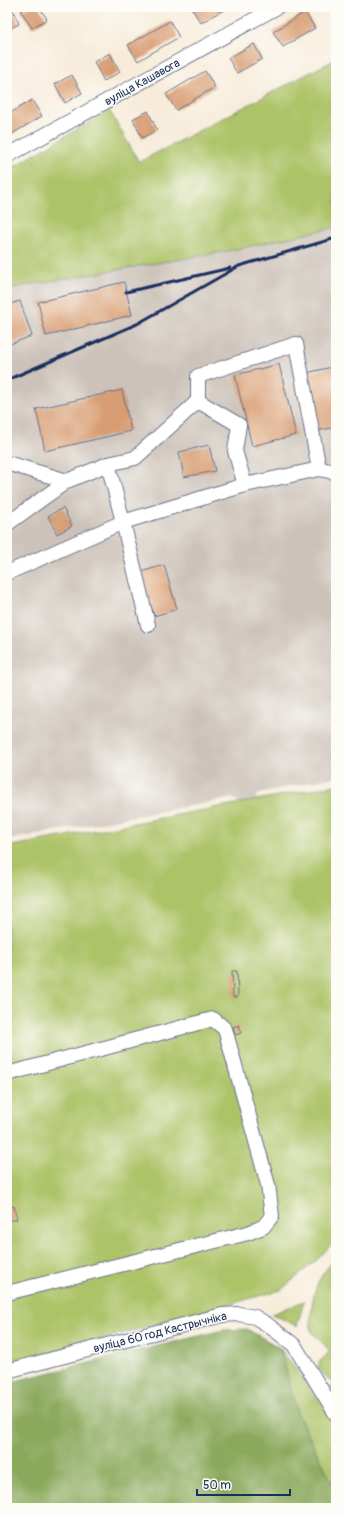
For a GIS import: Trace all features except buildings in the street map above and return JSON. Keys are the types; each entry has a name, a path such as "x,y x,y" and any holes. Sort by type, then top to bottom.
{"street":[{"name":"вуліца Кашавога","path":"7,156 277,7"},
{"path":"7,524 67,481 108,464 135,458 198,401 198,376 296,344 319,469"},
{"path":"198,401 239,425 235,452 245,485"},
{"path":"7,463 67,481"},
{"path":"108,464 148,625"},
{"path":"7,573 123,522 245,485 319,469 336,472"},
{"path":"7,1074 214,1019 225,1029 268,1185 272,1216 263,1227 248,1233 7,1293"},
{"name":"вуліца 60 год Кастрычніка","path":"7,1371 222,1315 239,1314 255,1317 294,1344 336,1414"}],"shaded area":[{"path":"336,227 336,777 259,793 255,800 240,803 233,798 7,840 7,290 16,287 228,251"}],"green space":[{"path":"336,59 336,227 228,251 16,287 7,290 7,171 109,110 139,162"},
{"path":"336,785 336,1239 320,1257 281,1290 7,1365 7,847"},
{"path":"336,1257 336,1490 297,1413 280,1348 318,1399 334,1385 318,1368 320,1361 330,1351 311,1331 311,1318 312,1304 318,1283 324,1272"},
{"path":"304,1301 297,1326 272,1314"},
{"path":"247,1329 280,1348 297,1413 336,1490 336,1508 7,1508 7,1383 223,1330"}],"railway":[{"path":"7,380 137,324 239,266 336,238"},
{"path":"126,292 230,268"}]}
